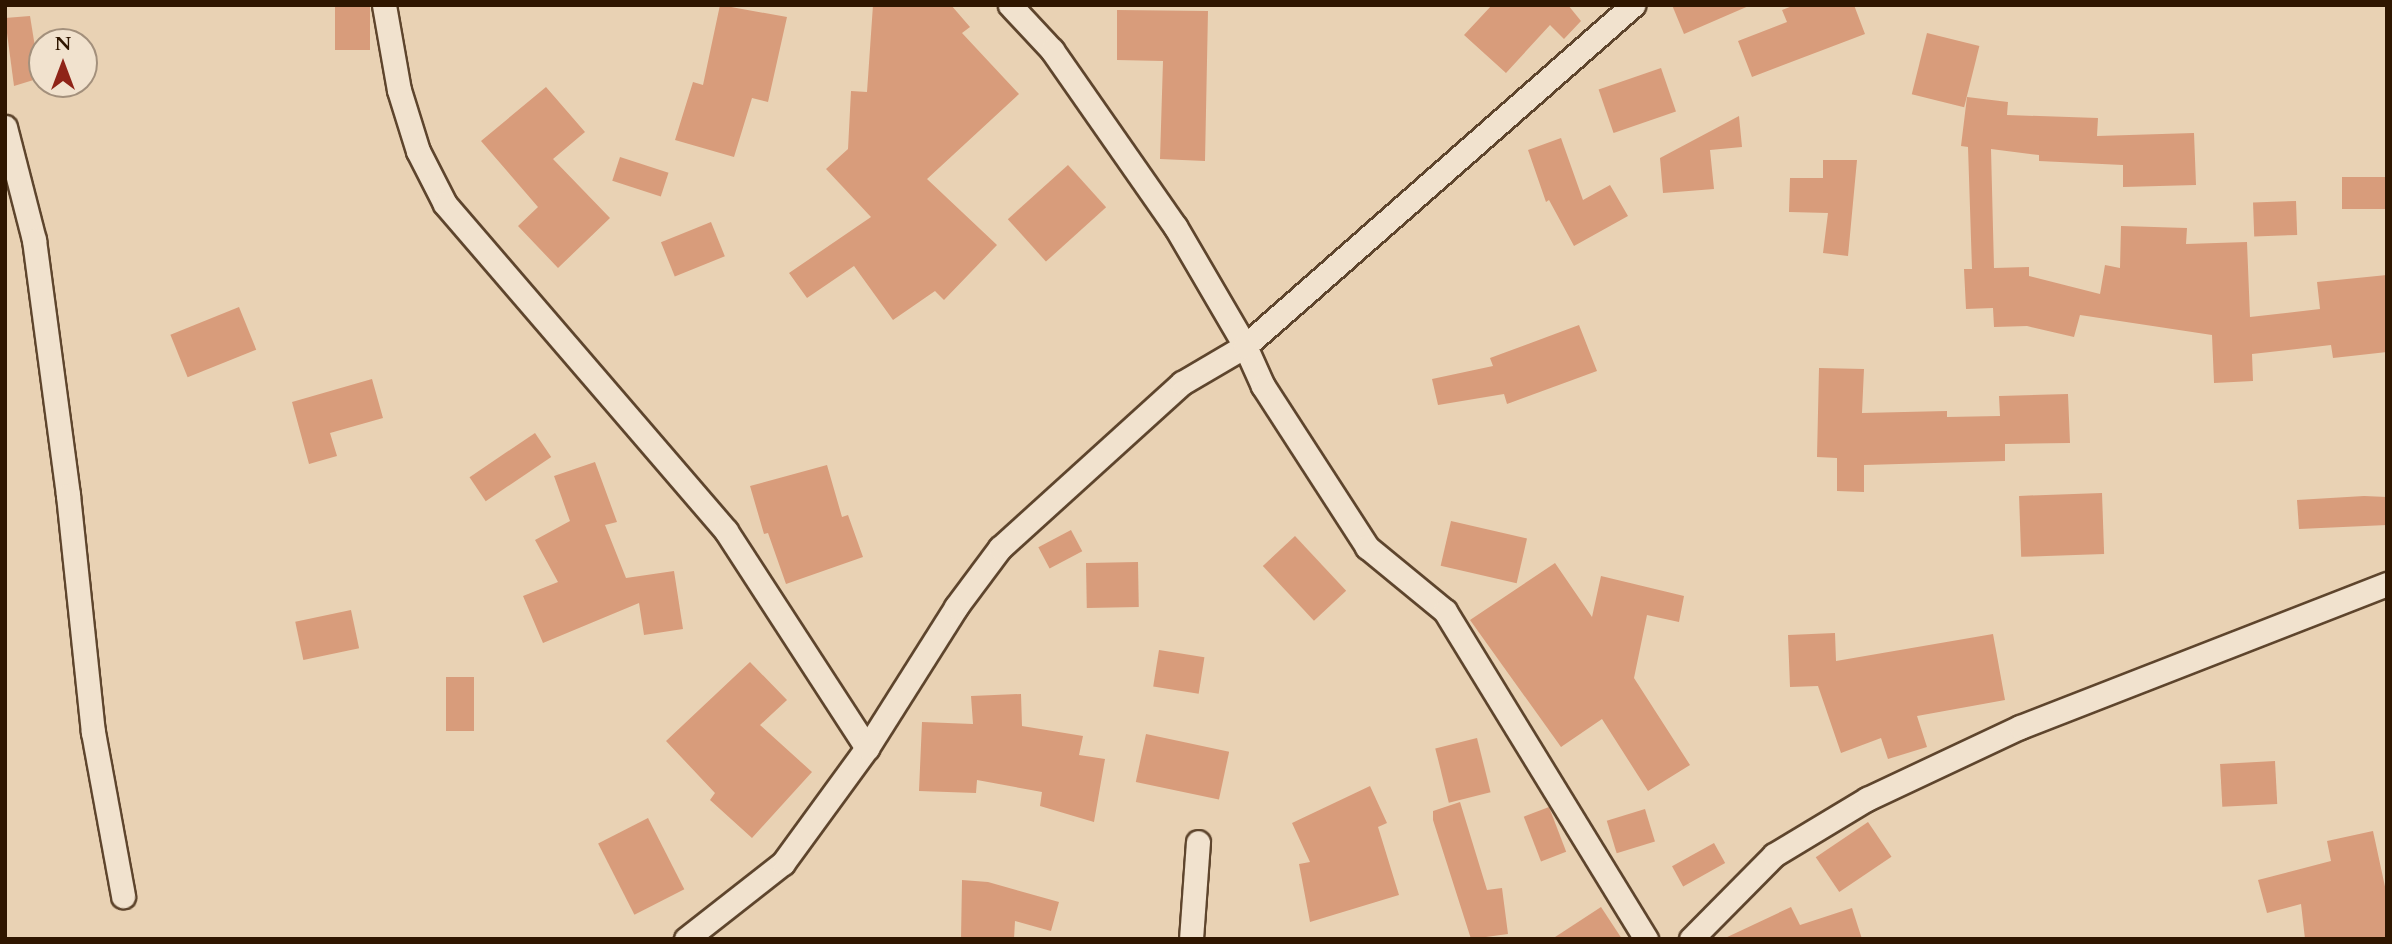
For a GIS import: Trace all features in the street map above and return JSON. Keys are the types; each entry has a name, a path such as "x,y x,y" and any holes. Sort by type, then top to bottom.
{"street":[{"path":"384,5 399,90 418,151 445,204 726,531 867,748"},
{"path":"1010,5 1052,50 1139,174 1245,346 1263,386 1367,547 1444,611 1646,939"},
{"path":"686,939 783,863 867,748 956,607 1000,548 1182,383 1245,346 1633,5"},
{"path":"5,127 34,240 68,495 93,732 123,896"},
{"path":"1691,939 1774,855 1867,799 2020,727 2387,584"},
{"path":"1191,939 1198,842"}],"building":[{"path":"335,5 370,5 370,50 335,50"},
{"path":"720,5 787,17 768,102 752,98 734,157 675,140 693,82 703,85"},
{"path":"873,5 951,5 970,27 962,33 1019,94 927,179 997,245 944,300 935,291 893,320 854,266 807,298 789,273 871,217 826,169 848,149 851,91 867,92"},
{"path":"1492,5 1568,5 1581,21 1564,39 1550,25 1506,73 1464,35"},
{"path":"1672,5 1751,5 1684,34"},
{"path":"1795,5 1854,5 1865,34 1752,77 1738,41 1787,22 1782,10"},
{"path":"1117,10 1208,11 1205,161 1160,159 1163,61 1117,60"},
{"path":"30,16 32,28 28,28 28,82 14,86 5,18"},
{"path":"1927,33 1979,46 1964,107 1912,94"},
{"path":"1661,68 1676,111 1614,133 1599,89"},
{"path":"546,87 585,132 553,159 610,218 558,268 518,226 538,207 481,141"},
{"path":"1967,97 2008,102 2007,115 2098,118 2097,136 2194,133 2196,185 2123,187 2123,165 2039,161 2039,155 1991,149 1994,268 2029,267 2029,276 2100,294 2105,265 2120,268 2121,226 2187,228 2186,244 2247,242 2250,317 2320,309 2317,282 2387,275 2387,352 2333,358 2331,345 2252,354 2253,381 2214,383 2212,335 2080,315 2074,337 2027,326 1994,327 1993,308 1966,309 1964,269 1972,269 1968,147 1961,146"},
{"path":"1739,116 1742,147 1710,150 1714,189 1663,193 1660,158"},
{"path":"1561,138 1583,200 1610,185 1628,216 1574,246 1549,200 1546,202 1528,150"},
{"path":"620,157 669,173 661,197 612,181"},
{"path":"1823,160 1857,160 1848,256 1823,253 1828,213 1789,212 1790,178 1823,178"},
{"path":"1068,165 1106,207 1046,262 1008,219"},
{"path":"2342,177 2387,177 2387,209 2342,209"},
{"path":"2296,201 2297,235 2254,236 2253,203"},
{"path":"711,222 725,256 675,277 661,242"},
{"path":"239,307 256,350 188,377 170,335"},
{"path":"1579,325 1597,371 1507,404 1504,394 1438,405 1432,379 1493,366 1490,358"},
{"path":"1819,368 1864,369 1862,413 1947,411 1947,417 2000,416 1999,396 2068,394 2070,443 2005,444 2005,461 1864,465 1864,492 1837,491 1837,458 1817,457"},
{"path":"372,379 383,418 330,433 337,456 309,464 292,402"},
{"path":"535,433 551,457 486,501 470,477"},
{"path":"595,462 617,522 605,525 626,578 674,571 683,629 644,635 639,603 543,643 523,596 558,582 535,540 570,521 554,476"},
{"path":"827,465 842,517 848,515 863,557 786,584 768,533 764,534 750,486"},
{"path":"2102,493 2104,554 2021,557 2019,496"},
{"path":"2387,497 2387,525 2299,529 2297,500"},
{"path":"1451,521 1527,539 1517,583 1441,566"},
{"path":"1071,530 1082,551 1050,569 1038,547"},
{"path":"1295,536 1346,591 1314,621 1263,566"},
{"path":"1138,562 1139,607 1087,608 1086,563"},
{"path":"1555,563 1592,617 1601,576 1684,596 1679,622 1647,615 1634,678 1690,765 1648,791 1602,719 1561,747 1470,620"},
{"path":"351,610 359,648 303,660 295,622"},
{"path":"1835,633 1836,661 1993,634 2005,700 1917,716 1927,747 1888,759 1881,738 1841,753 1818,686 1790,687 1788,635"},
{"path":"1159,650 1204,657 1199,694 1153,687"},
{"path":"750,662 787,700 760,725 812,772 752,838 710,800 715,793 666,741"},
{"path":"446,677 474,677 474,731 446,731"},
{"path":"1021,694 1022,726 1083,736 1079,755 1105,759 1094,822 1040,806 1042,792 977,780 976,793 919,791 922,722 973,724 971,696"},
{"path":"1146,734 1229,752 1219,800 1136,782"},
{"path":"1477,738 1491,792 1449,803 1435,748"},
{"path":"2275,761 2277,804 2222,807 2220,764"},
{"path":"1370,786 1387,823 1378,827 1399,895 1310,922 1299,864 1310,862 1292,823"},
{"path":"1460,802 1487,890 1502,888 1508,934 1471,939 1433,820 1433,811"},
{"path":"1549,807 1566,852 1541,861 1524,817"},
{"path":"1645,809 1655,842 1617,853 1607,821"},
{"path":"648,818 684,889 634,915 598,843"},
{"path":"1868,822 1891,857 1839,892 1816,857"},
{"path":"2373,831 2387,896 2387,939 2305,939 2301,904 2267,913 2258,880 2331,861 2327,841"},
{"path":"1714,843 1725,863 1683,886 1672,866"},
{"path":"962,880 988,882 1059,902 1051,931 1015,921 1014,939 961,939"},
{"path":"1601,907 1622,939 1552,939"},
{"path":"1791,907 1800,925 1852,908 1862,939 1723,939"}]}
